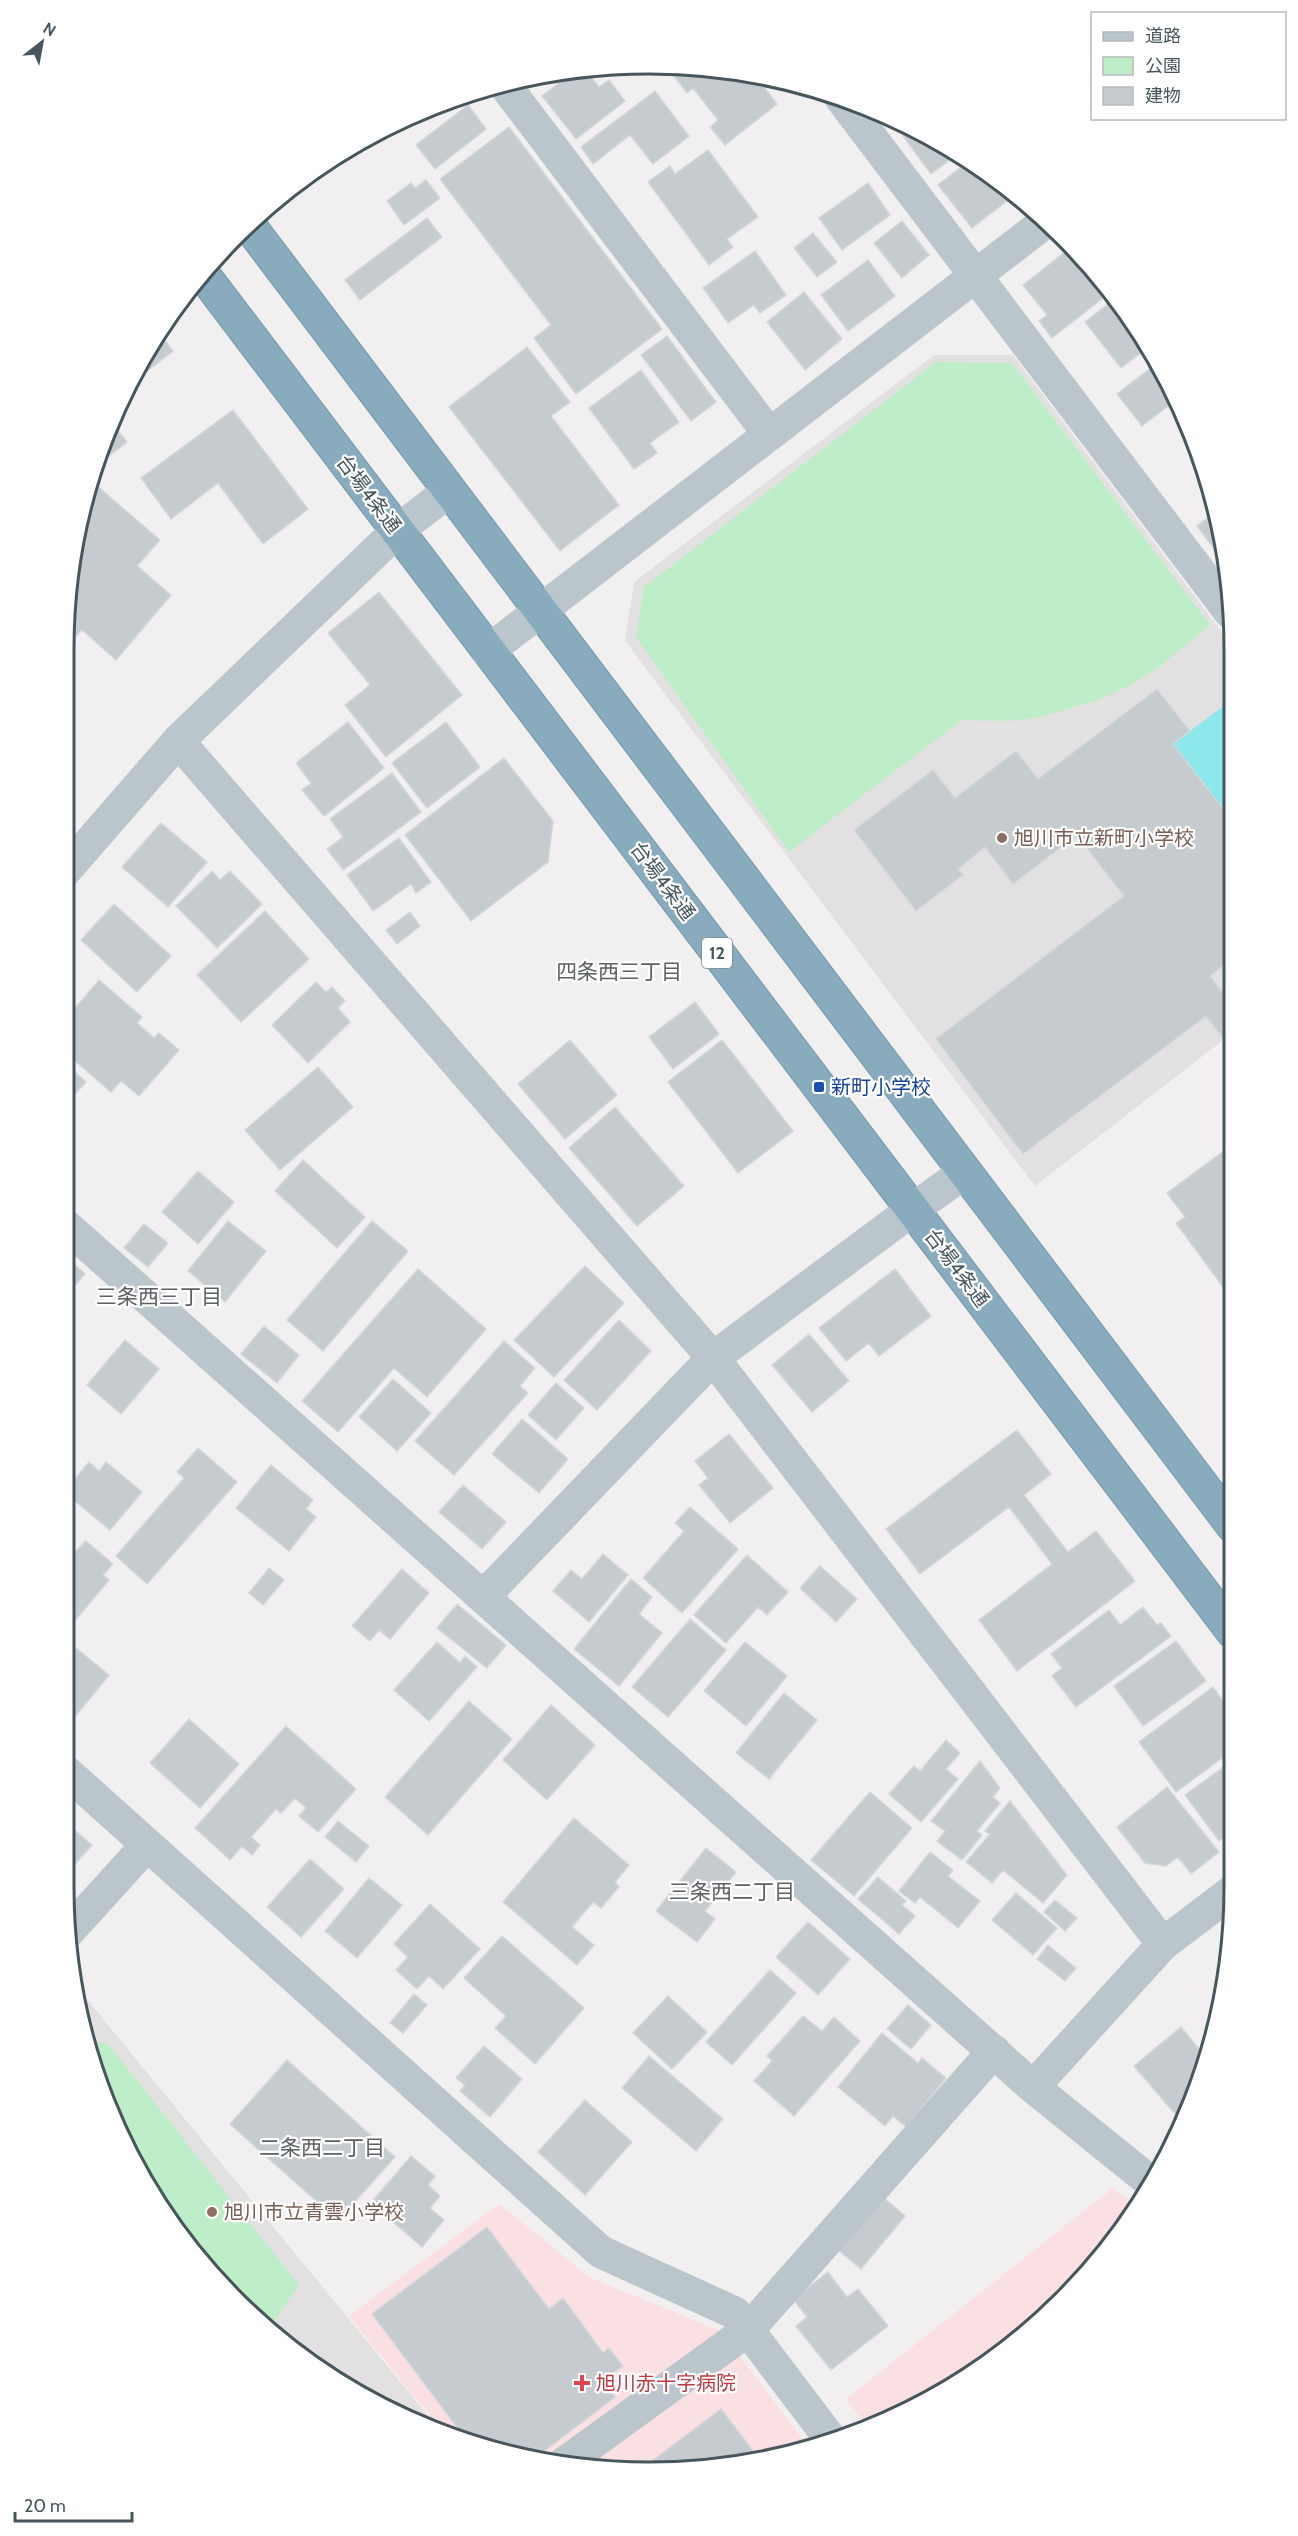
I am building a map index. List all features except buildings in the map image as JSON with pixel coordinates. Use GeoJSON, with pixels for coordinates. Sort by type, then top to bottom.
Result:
{"type":"FeatureCollection","features":[{"type":"Feature","properties":{"kind":"highway"},"geometry":{"type":"LineString","coordinates":[[254,231],[1224,1514]]}},
{"type":"Feature","properties":{"kind":"highway","name":"台場4条通"},"geometry":{"type":"LineString","coordinates":[[207,280],[1224,1620]]}},
{"type":"Feature","properties":{"kind":"street"},"geometry":{"type":"LineString","coordinates":[[509,91],[769,434]]}},
{"type":"Feature","properties":{"kind":"street"},"geometry":{"type":"LineString","coordinates":[[850,110],[1222,602]]}},
{"type":"Feature","properties":{"kind":"street"},"geometry":{"type":"LineString","coordinates":[[488,651],[1039,227]]}},
{"type":"Feature","properties":{"kind":"street"},"geometry":{"type":"LineString","coordinates":[[74,861],[178,741],[397,531],[449,491]]}},
{"type":"Feature","properties":{"kind":"street"},"geometry":{"type":"LineString","coordinates":[[178,741],[713,1358],[1163,1944]]}},
{"type":"Feature","properties":{"kind":"street"},"geometry":{"type":"LineString","coordinates":[[484,1596],[713,1358],[965,1172]]}},
{"type":"Feature","properties":{"kind":"street"},"geometry":{"type":"LineString","coordinates":[[74,1233],[1033,2086],[1145,2178]]}},
{"type":"Feature","properties":{"kind":"street"},"geometry":{"type":"LineString","coordinates":[[74,1779],[601,2252],[735,2313],[827,2434]]}},
{"type":"Feature","properties":{"kind":"street"},"geometry":{"type":"LineString","coordinates":[[75,1925],[147,1845]]}},
{"type":"Feature","properties":{"kind":"street"},"geometry":{"type":"LineString","coordinates":[[1033,2086],[1163,1944],[1224,1898]]}},
{"type":"Feature","properties":{"kind":"street"},"geometry":{"type":"LineString","coordinates":[[572,2458],[748,2330],[994,2051]]}},
{"type":"Feature","properties":{"kind":"shaded area","name":"旭川市立新町小学校"},"geometry":{"type":"Polygon","coordinates":[[[934,355],[1013,355],[1224,635],[1224,1039],[1035,1186],[625,641],[634,582],[934,355]]]}},
{"type":"Feature","properties":{"kind":"shaded area","name":"旭川市立青雲小学校"},"geometry":{"type":"Polygon","coordinates":[[[84,1996],[431,2420],[361,2385],[329,2366],[299,2344],[242,2294],[192,2237],[170,2207],[151,2175],[117,2107],[93,2036],[84,1996]]]}},
{"type":"Feature","properties":{"kind":"shaded area"},"geometry":{"type":"Polygon","coordinates":[[[1113,2188],[1131,2202],[1106,2237],[1056,2294],[999,2344],[969,2366],[904,2403],[863,2421],[846,2399],[1113,2188]]]}},
{"type":"Feature","properties":{"kind":"shaded area","name":"旭川赤十字病院"},"geometry":{"type":"Polygon","coordinates":[[[499,2204],[591,2278],[721,2331],[804,2441],[724,2458],[649,2462],[574,2458],[500,2443],[433,2421],[349,2316],[499,2204]]]}},
{"type":"Feature","properties":{"kind":"green space"},"geometry":{"type":"Polygon","coordinates":[[[936,362],[1012,363],[1210,625],[1158,668],[1127,687],[1095,701],[1036,718],[1008,721],[962,720],[789,852],[636,637],[644,587],[936,362]]]}},
{"type":"Feature","properties":{"kind":"green space"},"geometry":{"type":"Polygon","coordinates":[[[94,2040],[109,2045],[299,2285],[273,2322],[216,2266],[170,2207],[133,2142],[117,2107],[94,2040]]]}},
{"type":"Feature","properties":{"kind":"water"},"geometry":{"type":"Polygon","coordinates":[[[1224,706],[1224,810],[1173,744],[1224,706]]]}},
{"type":"Feature","properties":{"kind":"place","name":"旭川市立新町小学校"},"geometry":{"type":"Point","coordinates":[1002,838]}},
{"type":"Feature","properties":{"kind":"place","name":"新町小学校"},"geometry":{"type":"Point","coordinates":[819,1087]}},
{"type":"Feature","properties":{"kind":"place","name":"旭川市立青雲小学校"},"geometry":{"type":"Point","coordinates":[212,2212]}},
{"type":"Feature","properties":{"kind":"place","name":"旭川赤十字病院"},"geometry":{"type":"Point","coordinates":[582,2383]}},
{"type":"Feature","properties":{"kind":"district","name":"四条西三丁目"},"geometry":{"type":"Point","coordinates":[619,972]}},
{"type":"Feature","properties":{"kind":"district","name":"三条西三丁目"},"geometry":{"type":"Point","coordinates":[159,1297]}},
{"type":"Feature","properties":{"kind":"district","name":"三条西二丁目"},"geometry":{"type":"Point","coordinates":[732,1892]}},
{"type":"Feature","properties":{"kind":"district","name":"二条西二丁目"},"geometry":{"type":"Point","coordinates":[322,2148]}}]}
